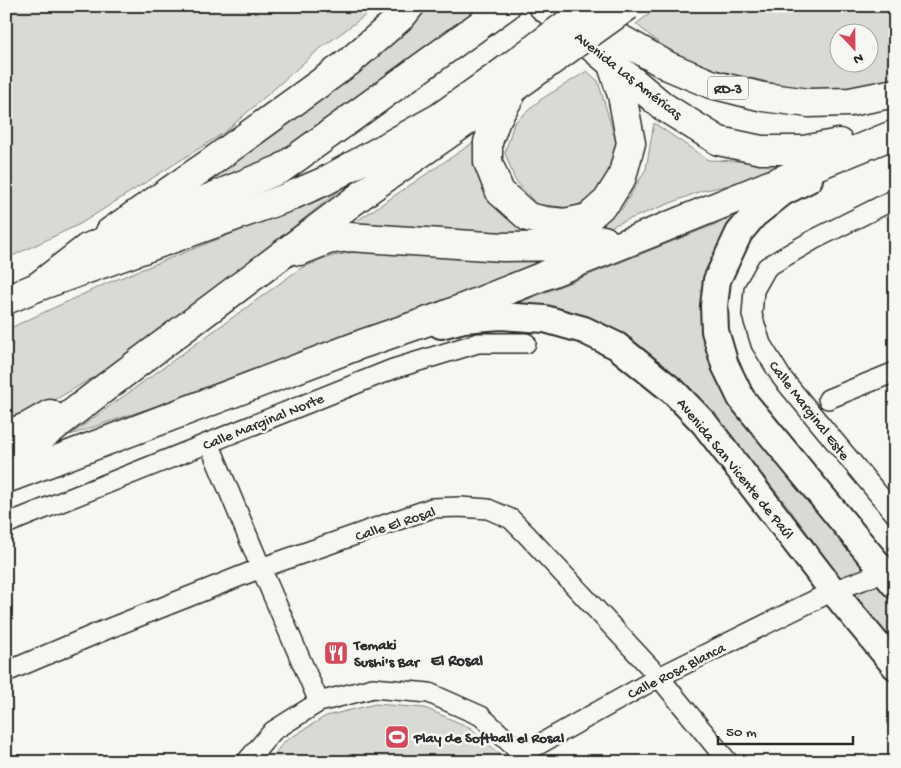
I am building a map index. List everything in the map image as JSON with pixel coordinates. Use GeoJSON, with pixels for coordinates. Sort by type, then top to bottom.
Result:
{"type":"FeatureCollection","features":[{"type":"Feature","properties":{"kind":"main road"},"geometry":{"type":"LineString","coordinates":[[37,287],[87,248],[207,165],[349,62],[402,16],[410,6]]}},
{"type":"Feature","properties":{"kind":"main road"},"geometry":{"type":"LineString","coordinates":[[87,248],[281,170],[506,6]]}},
{"type":"Feature","properties":{"kind":"main road","name":"Avenida Las Américas"},"geometry":{"type":"LineString","coordinates":[[543,6],[664,107],[719,141],[761,150],[804,150],[895,134]]}},
{"type":"Feature","properties":{"kind":"main road","name":"RD-3"},"geometry":{"type":"LineString","coordinates":[[583,6],[619,38],[668,66],[712,84],[763,97],[809,103],[850,102],[895,93]]}},
{"type":"Feature","properties":{"kind":"main road"},"geometry":{"type":"LineString","coordinates":[[6,460],[39,439],[371,188],[506,82],[591,6]]}},
{"type":"Feature","properties":{"kind":"main road"},"geometry":{"type":"LineString","coordinates":[[6,300],[37,287],[286,198],[325,181],[506,82],[628,6]]}},
{"type":"Feature","properties":{"kind":"main road"},"geometry":{"type":"LineString","coordinates":[[506,82],[488,142],[488,162],[500,192],[528,217],[565,223],[588,218],[607,201],[622,176],[631,143],[622,95],[610,62]]}},
{"type":"Feature","properties":{"kind":"main road"},"geometry":{"type":"LineString","coordinates":[[6,479],[362,344],[443,316],[895,134]]}},
{"type":"Feature","properties":{"kind":"main road"},"geometry":{"type":"LineString","coordinates":[[236,289],[298,252],[328,240],[349,237],[503,247],[570,246],[656,231]]}},
{"type":"Feature","properties":{"kind":"main road"},"geometry":{"type":"LineString","coordinates":[[6,435],[29,426],[128,370]]}},
{"type":"Feature","properties":{"kind":"street"},"geometry":{"type":"LineString","coordinates":[[891,575],[741,398],[725,365],[715,331],[714,306],[717,280],[738,233],[754,215],[783,192],[895,134]]}},
{"type":"Feature","properties":{"kind":"street","name":"Calle Marginal Este"},"geometry":{"type":"LineString","coordinates":[[895,199],[813,240],[767,267],[754,290],[752,316],[761,344],[782,378],[895,514]]}},
{"type":"Feature","properties":{"kind":"street","name":"Avenida San Vicente de Paúl"},"geometry":{"type":"LineString","coordinates":[[362,344],[464,319],[500,316],[545,319],[584,330],[617,346],[674,392],[704,423],[833,591],[895,666]]}},
{"type":"Feature","properties":{"kind":"street","name":"Calle Marginal Norte"},"geometry":{"type":"LineString","coordinates":[[6,524],[393,369],[478,343],[526,343]]}},
{"type":"Feature","properties":{"kind":"street"},"geometry":{"type":"LineString","coordinates":[[828,399],[895,372]]}},
{"type":"Feature","properties":{"kind":"street"},"geometry":{"type":"LineString","coordinates":[[209,443],[319,702]]}},
{"type":"Feature","properties":{"kind":"street","name":"Calle El Rosal"},"geometry":{"type":"LineString","coordinates":[[6,672],[105,630],[261,568],[432,508],[460,506],[488,509],[511,519],[659,677],[728,762]]}},
{"type":"Feature","properties":{"kind":"street","name":"Calle Rosa Blanca"},"geometry":{"type":"LineString","coordinates":[[524,758],[659,677],[833,591],[891,575]]}},
{"type":"Feature","properties":{"kind":"street"},"geometry":{"type":"LineString","coordinates":[[246,762],[272,731],[319,702],[373,688],[429,693],[481,716],[524,758]]}},
{"type":"Feature","properties":{"kind":"shaded area"},"geometry":{"type":"Polygon","coordinates":[[[6,6],[378,6],[317,51],[225,132],[80,224],[6,259],[6,6]]]}},
{"type":"Feature","properties":{"kind":"shaded area"},"geometry":{"type":"Polygon","coordinates":[[[420,6],[489,6],[400,77],[202,204],[185,189],[420,6]]]}},
{"type":"Feature","properties":{"kind":"shaded area"},"geometry":{"type":"Polygon","coordinates":[[[660,6],[895,6],[895,84],[880,90],[804,90],[683,63],[636,24],[660,6]]]}},
{"type":"Feature","properties":{"kind":"shaded area"},"geometry":{"type":"Polygon","coordinates":[[[587,71],[598,81],[617,145],[603,191],[572,208],[536,204],[515,180],[505,153],[514,123],[540,100],[587,71]]]}},
{"type":"Feature","properties":{"kind":"shaded area"},"geometry":{"type":"Polygon","coordinates":[[[654,123],[708,160],[804,163],[741,183],[701,191],[607,228],[566,240],[351,225],[477,140],[490,197],[600,221],[622,209],[646,169],[654,123]]]}},
{"type":"Feature","properties":{"kind":"shaded area"},"geometry":{"type":"Polygon","coordinates":[[[339,191],[139,348],[36,411],[6,422],[6,330],[105,284],[339,191]]]}},
{"type":"Feature","properties":{"kind":"shaded area"},"geometry":{"type":"Polygon","coordinates":[[[741,214],[708,332],[875,573],[842,580],[785,503],[715,416],[677,376],[633,340],[605,324],[516,304],[741,214]]]}},
{"type":"Feature","properties":{"kind":"shaded area"},"geometry":{"type":"Polygon","coordinates":[[[371,249],[556,258],[289,361],[70,435],[301,268],[333,256],[371,249]]]}},
{"type":"Feature","properties":{"kind":"shaded area"},"geometry":{"type":"Polygon","coordinates":[[[879,580],[895,599],[895,646],[856,597],[879,580]]]}},
{"type":"Feature","properties":{"kind":"shaded area"},"geometry":{"type":"Polygon","coordinates":[[[375,704],[425,708],[471,728],[508,762],[268,762],[284,742],[326,716],[375,704]]]}},
{"type":"Feature","properties":{"kind":"place","name":"Temaki Sushi's Bar"},"geometry":{"type":"Point","coordinates":[336,653]}},
{"type":"Feature","properties":{"kind":"place","name":"Play de Softball el Rosal"},"geometry":{"type":"Point","coordinates":[397,737]}},
{"type":"Feature","properties":{"kind":"district","name":"El Rosal"},"geometry":{"type":"Point","coordinates":[457,659]}}]}
